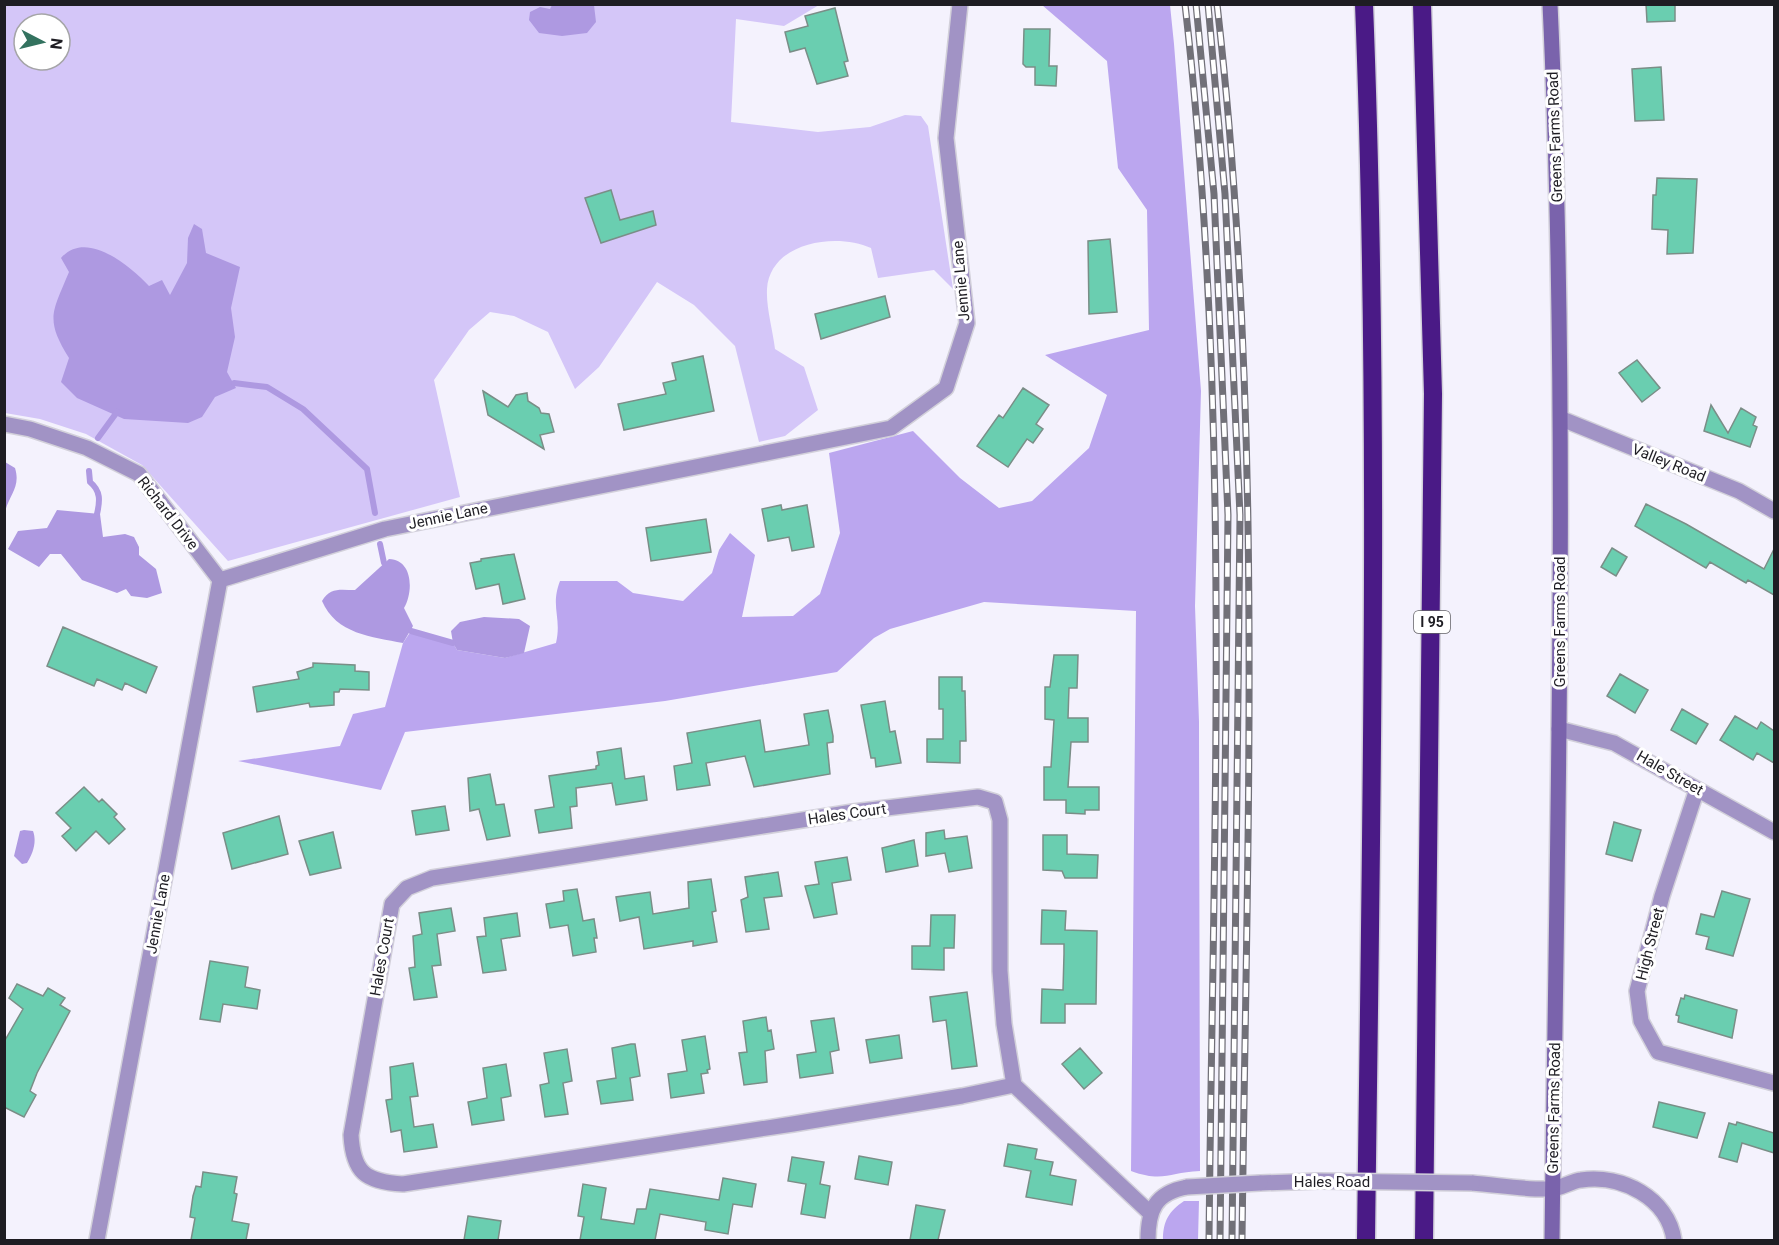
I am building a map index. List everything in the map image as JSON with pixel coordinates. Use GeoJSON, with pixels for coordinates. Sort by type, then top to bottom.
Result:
{"type":"FeatureCollection","features":[{"type":"Feature","properties":{"kind":"highway"},"geometry":{"type":"LineString","coordinates":[[1364,4],[1372,263],[1374,478],[1366,1240]]}},
{"type":"Feature","properties":{"kind":"highway","name":"I 95"},"geometry":{"type":"LineString","coordinates":[[1422,4],[1433,394],[1424,1240]]}},
{"type":"Feature","properties":{"kind":"main road","name":"Greens Farms Road"},"geometry":{"type":"LineString","coordinates":[[1550,4],[1556,149],[1562,419],[1552,1240]]}},
{"type":"Feature","properties":{"kind":"street","name":"Jennie Lane"},"geometry":{"type":"LineString","coordinates":[[97,1240],[220,580],[385,529],[891,428],[946,388],[967,323],[946,138],[960,4]]}},
{"type":"Feature","properties":{"kind":"street","name":"Valley Road"},"geometry":{"type":"LineString","coordinates":[[1562,419],[1739,491],[1774,511]]}},
{"type":"Feature","properties":{"kind":"street","name":"Richard Drive"},"geometry":{"type":"LineString","coordinates":[[4,424],[30,429],[87,448],[139,474],[220,580]]}},
{"type":"Feature","properties":{"kind":"street","name":"Hale Street"},"geometry":{"type":"LineString","coordinates":[[1559,729],[1614,743],[1774,832]]}},
{"type":"Feature","properties":{"kind":"street","name":"High Street"},"geometry":{"type":"LineString","coordinates":[[1697,789],[1662,896],[1637,991],[1641,1021],[1658,1052],[1774,1083]]}},
{"type":"Feature","properties":{"kind":"street","name":"Hales Court"},"geometry":{"type":"LineString","coordinates":[[978,797],[995,802],[1000,820],[1000,971],[1004,1024],[1014,1085],[827,1119],[402,1184],[381,1183],[362,1174],[352,1156],[351,1135],[392,904],[407,888],[432,878],[853,812],[978,797]]}},
{"type":"Feature","properties":{"kind":"street"},"geometry":{"type":"LineString","coordinates":[[1014,1085],[1149,1212],[1148,1240]]}},
{"type":"Feature","properties":{"kind":"street"},"geometry":{"type":"LineString","coordinates":[[1552,1189],[1581,1180],[1611,1180],[1632,1187],[1658,1203],[1673,1228],[1674,1240]]}},
{"type":"Feature","properties":{"kind":"street","name":"Hales Road"},"geometry":{"type":"LineString","coordinates":[[1149,1212],[1170,1192],[1188,1187],[1319,1181],[1472,1183],[1552,1189]]}},
{"type":"Feature","properties":{"kind":"shaded area"},"geometry":{"type":"Polygon","coordinates":[[[4,5],[819,5],[784,26],[736,19],[731,122],[818,132],[870,127],[905,115],[921,116],[928,126],[953,289],[934,270],[878,278],[871,248],[857,243],[840,241],[807,245],[792,251],[780,261],[771,273],[767,289],[775,349],[804,367],[818,410],[785,436],[759,442],[735,346],[694,305],[657,282],[599,367],[575,389],[548,332],[514,316],[490,312],[469,330],[434,380],[460,497],[228,561],[142,465],[86,434],[40,419],[5,413],[4,5]]]}},
{"type":"Feature","properties":{"kind":"shaded area"},"geometry":{"type":"Polygon","coordinates":[[[552,5],[594,5],[596,22],[587,33],[562,36],[539,33],[529,20],[530,12],[540,7],[550,9],[552,5]]]}},
{"type":"Feature","properties":{"kind":"shaded area"},"geometry":{"type":"Polygon","coordinates":[[[1042,5],[1170,5],[1174,44],[1201,391],[1195,606],[1199,722],[1200,1171],[1159,1177],[1131,1171],[1136,611],[984,602],[890,629],[874,638],[837,672],[665,701],[405,732],[381,790],[238,761],[340,746],[353,714],[385,707],[403,643],[411,631],[453,643],[457,650],[505,658],[556,643],[558,626],[556,598],[560,581],[617,581],[633,593],[683,601],[712,573],[719,550],[730,533],[755,555],[742,617],[793,616],[820,594],[840,533],[829,453],[913,431],[960,478],[999,508],[1032,501],[1089,448],[1107,395],[1045,355],[1149,330],[1147,210],[1118,168],[1107,61],[1042,5]]]}},
{"type":"Feature","properties":{"kind":"shaded area"},"geometry":{"type":"Polygon","coordinates":[[[194,224],[202,229],[206,253],[240,267],[231,308],[235,337],[227,372],[236,388],[215,397],[202,417],[188,423],[124,419],[77,398],[61,382],[69,358],[56,334],[54,324],[55,307],[69,272],[61,258],[71,250],[82,247],[107,253],[119,260],[149,286],[162,280],[170,295],[187,263],[188,238],[194,224]]]}},
{"type":"Feature","properties":{"kind":"shaded area"},"geometry":{"type":"Polygon","coordinates":[[[5,462],[15,468],[17,480],[5,512],[5,462]]]}},
{"type":"Feature","properties":{"kind":"shaded area"},"geometry":{"type":"Polygon","coordinates":[[[57,510],[100,514],[103,537],[125,534],[134,537],[139,547],[139,555],[156,569],[162,593],[147,598],[131,596],[126,589],[117,593],[82,580],[61,554],[50,554],[39,567],[8,549],[18,531],[47,528],[57,510]]]}},
{"type":"Feature","properties":{"kind":"shaded area"},"geometry":{"type":"Polygon","coordinates":[[[389,559],[403,565],[409,578],[409,594],[404,608],[413,626],[403,643],[367,636],[346,627],[336,621],[322,601],[332,591],[355,590],[389,559]]]}},
{"type":"Feature","properties":{"kind":"shaded area"},"geometry":{"type":"Polygon","coordinates":[[[484,617],[519,619],[530,626],[524,653],[505,658],[457,650],[451,631],[460,622],[484,617]]]}},
{"type":"Feature","properties":{"kind":"shaded area"},"geometry":{"type":"Polygon","coordinates":[[[20,831],[33,831],[34,843],[27,863],[22,864],[14,856],[20,831]]]}},
{"type":"Feature","properties":{"kind":"shaded area"},"geometry":{"type":"Polygon","coordinates":[[[1184,1201],[1199,1201],[1198,1240],[1163,1240],[1168,1217],[1184,1201]]]}},
{"type":"Feature","properties":{"kind":"building"},"geometry":{"type":"Polygon","coordinates":[[[1646,4],[1675,4],[1675,21],[1647,22],[1646,4]]]}},
{"type":"Feature","properties":{"kind":"building"},"geometry":{"type":"Polygon","coordinates":[[[835,8],[848,61],[844,62],[848,76],[817,84],[805,48],[790,52],[785,32],[808,26],[805,16],[835,8]]]}},
{"type":"Feature","properties":{"kind":"building"},"geometry":{"type":"Polygon","coordinates":[[[1024,29],[1050,29],[1049,66],[1057,66],[1056,86],[1035,85],[1035,67],[1026,67],[1023,64],[1024,29]]]}},
{"type":"Feature","properties":{"kind":"building"},"geometry":{"type":"Polygon","coordinates":[[[1661,67],[1664,120],[1635,121],[1632,69],[1661,67]]]}},
{"type":"Feature","properties":{"kind":"building"},"geometry":{"type":"Polygon","coordinates":[[[1657,178],[1697,179],[1693,253],[1667,254],[1668,230],[1652,229],[1653,195],[1656,195],[1657,178]]]}},
{"type":"Feature","properties":{"kind":"building"},"geometry":{"type":"Polygon","coordinates":[[[611,190],[620,220],[653,211],[656,225],[601,243],[585,198],[611,190]]]}},
{"type":"Feature","properties":{"kind":"building"},"geometry":{"type":"Polygon","coordinates":[[[1110,239],[1117,312],[1089,314],[1088,241],[1110,239]]]}},
{"type":"Feature","properties":{"kind":"building"},"geometry":{"type":"Polygon","coordinates":[[[885,296],[890,317],[821,339],[815,314],[885,296]]]}},
{"type":"Feature","properties":{"kind":"building"},"geometry":{"type":"Polygon","coordinates":[[[703,356],[714,411],[624,430],[618,404],[666,394],[663,383],[676,380],[672,363],[703,356]]]}},
{"type":"Feature","properties":{"kind":"building"},"geometry":{"type":"Polygon","coordinates":[[[1637,360],[1660,388],[1642,402],[1619,373],[1637,360]]]}},
{"type":"Feature","properties":{"kind":"building"},"geometry":{"type":"Polygon","coordinates":[[[1023,388],[1049,405],[1036,424],[1043,429],[1033,443],[1027,439],[1008,467],[977,446],[999,415],[1003,418],[1023,388]]]}},
{"type":"Feature","properties":{"kind":"building"},"geometry":{"type":"Polygon","coordinates":[[[483,391],[508,407],[516,395],[527,393],[528,401],[539,408],[541,413],[549,414],[554,432],[540,435],[544,449],[488,415],[483,391]]]}},
{"type":"Feature","properties":{"kind":"building"},"geometry":{"type":"Polygon","coordinates":[[[1711,405],[1728,433],[1741,408],[1756,417],[1753,425],[1757,427],[1750,447],[1704,431],[1711,405]]]}},
{"type":"Feature","properties":{"kind":"building"},"geometry":{"type":"Polygon","coordinates":[[[1646,504],[1764,569],[1774,549],[1774,595],[1748,580],[1746,583],[1710,562],[1706,568],[1635,526],[1646,504]]]}},
{"type":"Feature","properties":{"kind":"building"},"geometry":{"type":"Polygon","coordinates":[[[781,505],[782,510],[807,505],[814,547],[792,551],[789,537],[768,541],[762,509],[781,505]]]}},
{"type":"Feature","properties":{"kind":"building"},"geometry":{"type":"Polygon","coordinates":[[[706,519],[711,552],[651,561],[646,528],[706,519]]]}},
{"type":"Feature","properties":{"kind":"building"},"geometry":{"type":"Polygon","coordinates":[[[1612,548],[1627,557],[1616,576],[1601,567],[1612,548]]]}},
{"type":"Feature","properties":{"kind":"building"},"geometry":{"type":"Polygon","coordinates":[[[514,554],[525,599],[503,604],[499,584],[476,589],[470,563],[514,554]]]}},
{"type":"Feature","properties":{"kind":"building"},"geometry":{"type":"Polygon","coordinates":[[[63,627],[157,667],[146,693],[125,683],[122,690],[97,679],[94,686],[47,666],[63,627]]]}},
{"type":"Feature","properties":{"kind":"building"},"geometry":{"type":"Polygon","coordinates":[[[1054,655],[1078,655],[1077,688],[1069,688],[1068,718],[1088,718],[1088,742],[1071,742],[1068,787],[1099,787],[1099,810],[1085,810],[1085,814],[1066,813],[1066,800],[1044,800],[1044,767],[1051,767],[1054,720],[1045,719],[1045,687],[1050,687],[1054,655]]]}},
{"type":"Feature","properties":{"kind":"building"},"geometry":{"type":"Polygon","coordinates":[[[313,663],[355,665],[355,671],[369,672],[369,690],[340,689],[339,692],[334,692],[334,705],[310,707],[309,703],[257,712],[253,687],[299,679],[297,672],[313,667],[313,663]]]}},
{"type":"Feature","properties":{"kind":"building"},"geometry":{"type":"Polygon","coordinates":[[[1620,674],[1648,690],[1635,713],[1607,696],[1620,674]]]}},
{"type":"Feature","properties":{"kind":"building"},"geometry":{"type":"Polygon","coordinates":[[[939,677],[962,677],[962,691],[965,691],[966,741],[960,741],[960,763],[927,762],[927,739],[943,739],[943,709],[939,709],[939,677]]]}},
{"type":"Feature","properties":{"kind":"building"},"geometry":{"type":"Polygon","coordinates":[[[885,701],[890,732],[895,731],[901,763],[876,767],[875,758],[871,758],[861,705],[885,701]]]}},
{"type":"Feature","properties":{"kind":"building"},"geometry":{"type":"Polygon","coordinates":[[[1682,709],[1708,724],[1696,744],[1671,730],[1682,709]]]}},
{"type":"Feature","properties":{"kind":"building"},"geometry":{"type":"Polygon","coordinates":[[[828,710],[833,736],[833,742],[827,743],[830,774],[754,787],[745,756],[706,763],[710,785],[677,790],[674,766],[692,763],[687,733],[760,720],[765,752],[809,745],[804,714],[828,710]]]}},
{"type":"Feature","properties":{"kind":"building"},"geometry":{"type":"Polygon","coordinates":[[[1735,716],[1757,729],[1761,722],[1774,731],[1774,763],[1757,753],[1753,760],[1720,740],[1735,716]]]}},
{"type":"Feature","properties":{"kind":"building"},"geometry":{"type":"Polygon","coordinates":[[[621,748],[625,779],[644,776],[647,800],[616,805],[612,783],[576,788],[577,806],[570,807],[572,828],[539,833],[535,810],[554,807],[549,776],[596,769],[599,765],[597,752],[621,748]]]}},
{"type":"Feature","properties":{"kind":"building"},"geometry":{"type":"Polygon","coordinates":[[[490,774],[496,805],[504,804],[510,836],[487,840],[479,809],[470,811],[468,778],[490,774]]]}},
{"type":"Feature","properties":{"kind":"building"},"geometry":{"type":"Polygon","coordinates":[[[84,787],[99,802],[102,799],[117,814],[114,817],[125,829],[109,844],[96,831],[76,851],[62,836],[71,828],[56,813],[84,787]]]}},
{"type":"Feature","properties":{"kind":"building"},"geometry":{"type":"Polygon","coordinates":[[[445,806],[449,830],[416,835],[412,811],[445,806]]]}},
{"type":"Feature","properties":{"kind":"building"},"geometry":{"type":"Polygon","coordinates":[[[279,816],[288,854],[232,869],[223,833],[279,816]]]}},
{"type":"Feature","properties":{"kind":"building"},"geometry":{"type":"Polygon","coordinates":[[[1614,822],[1641,830],[1632,861],[1606,854],[1614,822]]]}},
{"type":"Feature","properties":{"kind":"building"},"geometry":{"type":"Polygon","coordinates":[[[944,830],[945,839],[967,836],[972,868],[949,872],[945,853],[926,856],[926,833],[944,830]]]}},
{"type":"Feature","properties":{"kind":"building"},"geometry":{"type":"Polygon","coordinates":[[[333,832],[341,868],[310,875],[299,841],[333,832]]]}},
{"type":"Feature","properties":{"kind":"building"},"geometry":{"type":"Polygon","coordinates":[[[1043,835],[1067,835],[1067,854],[1098,855],[1097,878],[1065,878],[1062,871],[1043,870],[1043,835]]]}},
{"type":"Feature","properties":{"kind":"building"},"geometry":{"type":"Polygon","coordinates":[[[914,840],[918,866],[886,872],[882,848],[914,840]]]}},
{"type":"Feature","properties":{"kind":"building"},"geometry":{"type":"Polygon","coordinates":[[[847,857],[851,880],[832,883],[837,914],[814,918],[805,886],[819,884],[815,862],[847,857]]]}},
{"type":"Feature","properties":{"kind":"building"},"geometry":{"type":"Polygon","coordinates":[[[778,872],[782,896],[764,898],[769,929],[746,932],[741,900],[748,897],[745,877],[778,872]]]}},
{"type":"Feature","properties":{"kind":"building"},"geometry":{"type":"Polygon","coordinates":[[[711,879],[716,911],[712,912],[717,942],[693,946],[693,941],[644,949],[639,917],[620,921],[616,897],[650,892],[653,914],[689,908],[688,882],[711,879]]]}},
{"type":"Feature","properties":{"kind":"building"},"geometry":{"type":"Polygon","coordinates":[[[577,889],[583,921],[594,919],[597,938],[594,938],[596,952],[573,956],[568,925],[550,928],[546,904],[564,901],[563,891],[577,889]]]}},
{"type":"Feature","properties":{"kind":"building"},"geometry":{"type":"Polygon","coordinates":[[[1722,891],[1750,899],[1733,956],[1706,949],[1709,937],[1696,934],[1701,914],[1714,917],[1722,891]]]}},
{"type":"Feature","properties":{"kind":"building"},"geometry":{"type":"Polygon","coordinates":[[[451,908],[455,931],[437,934],[441,965],[432,966],[437,997],[414,1000],[409,968],[415,967],[413,936],[422,934],[419,913],[451,908]]]}},
{"type":"Feature","properties":{"kind":"building"},"geometry":{"type":"Polygon","coordinates":[[[1042,910],[1066,911],[1065,930],[1097,931],[1096,1004],[1065,1004],[1065,1023],[1041,1023],[1042,989],[1063,990],[1064,954],[1064,944],[1041,944],[1042,910]]]}},
{"type":"Feature","properties":{"kind":"building"},"geometry":{"type":"Polygon","coordinates":[[[517,913],[520,936],[501,939],[506,970],[483,973],[477,937],[486,936],[484,918],[517,913]]]}},
{"type":"Feature","properties":{"kind":"building"},"geometry":{"type":"Polygon","coordinates":[[[931,915],[955,915],[954,948],[944,948],[944,970],[912,969],[912,946],[930,946],[931,915]]]}},
{"type":"Feature","properties":{"kind":"building"},"geometry":{"type":"Polygon","coordinates":[[[210,961],[248,967],[245,987],[260,990],[257,1009],[223,1004],[220,1022],[200,1019],[210,961]]]}},
{"type":"Feature","properties":{"kind":"building"},"geometry":{"type":"Polygon","coordinates":[[[17,984],[43,996],[48,988],[65,998],[60,1005],[70,1011],[37,1073],[30,1091],[36,1095],[24,1117],[4,1107],[4,1042],[23,1009],[9,998],[17,984]]]}},
{"type":"Feature","properties":{"kind":"building"},"geometry":{"type":"Polygon","coordinates":[[[967,992],[977,1066],[952,1069],[946,1020],[933,1022],[930,997],[967,992]]]}},
{"type":"Feature","properties":{"kind":"building"},"geometry":{"type":"Polygon","coordinates":[[[1685,995],[1737,1010],[1732,1038],[1678,1022],[1679,1016],[1676,1015],[1681,998],[1684,999],[1685,995]]]}},
{"type":"Feature","properties":{"kind":"building"},"geometry":{"type":"Polygon","coordinates":[[[766,1017],[774,1049],[765,1051],[767,1082],[744,1085],[739,1053],[747,1052],[743,1021],[766,1017]]]}},
{"type":"Feature","properties":{"kind":"building"},"geometry":{"type":"Polygon","coordinates":[[[834,1018],[839,1050],[830,1052],[833,1073],[800,1078],[797,1055],[816,1052],[811,1021],[834,1018]]]}},
{"type":"Feature","properties":{"kind":"building"},"geometry":{"type":"Polygon","coordinates":[[[899,1035],[902,1058],[870,1063],[866,1040],[899,1035]]]}},
{"type":"Feature","properties":{"kind":"building"},"geometry":{"type":"Polygon","coordinates":[[[705,1036],[710,1069],[707,1070],[708,1073],[701,1074],[704,1093],[671,1098],[668,1074],[687,1071],[682,1040],[705,1036]]]}},
{"type":"Feature","properties":{"kind":"building"},"geometry":{"type":"Polygon","coordinates":[[[635,1044],[640,1076],[630,1078],[633,1100],[601,1104],[597,1081],[616,1078],[612,1048],[635,1044]]]}},
{"type":"Feature","properties":{"kind":"building"},"geometry":{"type":"Polygon","coordinates":[[[1080,1048],[1102,1073],[1084,1089],[1062,1064],[1080,1048]]]}},
{"type":"Feature","properties":{"kind":"building"},"geometry":{"type":"Polygon","coordinates":[[[567,1049],[572,1081],[563,1083],[568,1114],[545,1117],[540,1085],[549,1083],[544,1053],[567,1049]]]}},
{"type":"Feature","properties":{"kind":"building"},"geometry":{"type":"Polygon","coordinates":[[[413,1063],[418,1096],[410,1097],[414,1127],[433,1124],[437,1147],[404,1152],[401,1130],[391,1132],[386,1100],[392,1099],[390,1067],[413,1063]]]}},
{"type":"Feature","properties":{"kind":"building"},"geometry":{"type":"Polygon","coordinates":[[[506,1064],[511,1096],[501,1098],[504,1120],[472,1125],[468,1102],[487,1098],[483,1068],[506,1064]]]}},
{"type":"Feature","properties":{"kind":"building"},"geometry":{"type":"Polygon","coordinates":[[[1659,1102],[1705,1113],[1697,1138],[1653,1127],[1659,1102]]]}},
{"type":"Feature","properties":{"kind":"building"},"geometry":{"type":"Polygon","coordinates":[[[1737,1122],[1774,1133],[1774,1153],[1742,1143],[1737,1162],[1719,1157],[1729,1123],[1736,1125],[1737,1122]]]}},
{"type":"Feature","properties":{"kind":"building"},"geometry":{"type":"Polygon","coordinates":[[[1008,1144],[1037,1149],[1035,1159],[1053,1162],[1050,1175],[1076,1180],[1072,1205],[1026,1197],[1031,1171],[1004,1166],[1008,1144]]]}},
{"type":"Feature","properties":{"kind":"building"},"geometry":{"type":"Polygon","coordinates":[[[859,1156],[892,1162],[888,1185],[855,1179],[859,1156]]]}},
{"type":"Feature","properties":{"kind":"building"},"geometry":{"type":"Polygon","coordinates":[[[792,1157],[824,1162],[820,1184],[830,1186],[825,1218],[801,1214],[806,1184],[788,1181],[792,1157]]]}},
{"type":"Feature","properties":{"kind":"building"},"geometry":{"type":"Polygon","coordinates":[[[203,1172],[237,1177],[234,1193],[237,1194],[232,1221],[249,1224],[246,1240],[191,1240],[195,1218],[190,1217],[193,1196],[196,1186],[201,1187],[203,1172]]]}},
{"type":"Feature","properties":{"kind":"building"},"geometry":{"type":"Polygon","coordinates":[[[723,1178],[756,1184],[752,1207],[733,1204],[728,1234],[705,1230],[706,1222],[660,1214],[655,1240],[580,1240],[584,1217],[578,1216],[583,1184],[606,1188],[601,1219],[634,1224],[637,1209],[646,1209],[650,1189],[719,1200],[723,1178]]]}},
{"type":"Feature","properties":{"kind":"building"},"geometry":{"type":"Polygon","coordinates":[[[916,1205],[945,1210],[938,1240],[910,1240],[916,1205]]]}},
{"type":"Feature","properties":{"kind":"building"},"geometry":{"type":"Polygon","coordinates":[[[468,1216],[501,1221],[498,1240],[464,1240],[468,1216]]]}},
{"type":"Feature","properties":{"kind":"waterway"},"geometry":{"type":"LineString","coordinates":[[234,383],[267,387],[303,409],[367,469],[375,513]]}},
{"type":"Feature","properties":{"kind":"waterway"},"geometry":{"type":"LineString","coordinates":[[98,438],[117,412]]}},
{"type":"Feature","properties":{"kind":"waterway"},"geometry":{"type":"LineString","coordinates":[[89,471],[90,482],[99,496],[97,514]]}},
{"type":"Feature","properties":{"kind":"waterway"},"geometry":{"type":"LineString","coordinates":[[380,544],[384,563]]}},
{"type":"Feature","properties":{"kind":"waterway"},"geometry":{"type":"LineString","coordinates":[[411,631],[453,643]]}},
{"type":"Feature","properties":{"kind":"railway"},"geometry":{"type":"LineString","coordinates":[[1185,4],[1200,158],[1209,313],[1214,467],[1216,777],[1209,1240]]}},
{"type":"Feature","properties":{"kind":"railway"},"geometry":{"type":"LineString","coordinates":[[1196,4],[1214,194],[1228,515],[1220,1240]]}},
{"type":"Feature","properties":{"kind":"railway"},"geometry":{"type":"LineString","coordinates":[[1208,4],[1225,194],[1240,515],[1232,1240]]}},
{"type":"Feature","properties":{"kind":"railway"},"geometry":{"type":"LineString","coordinates":[[1217,4],[1232,158],[1247,467],[1249,777],[1242,1240]]}}]}
